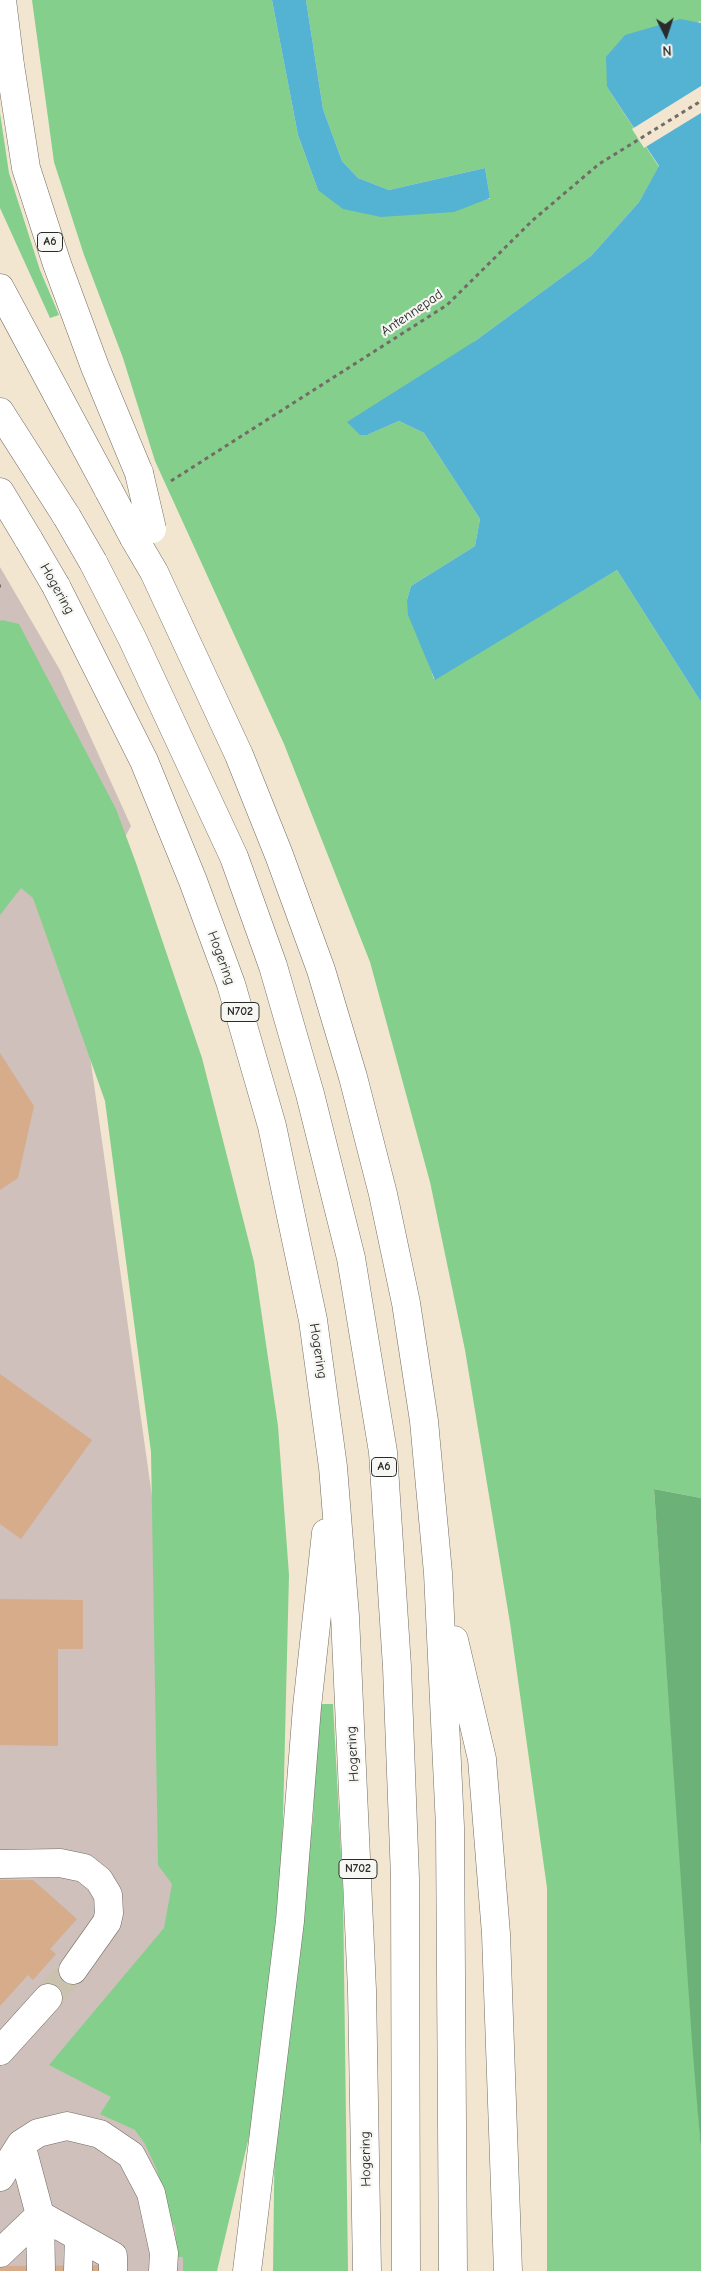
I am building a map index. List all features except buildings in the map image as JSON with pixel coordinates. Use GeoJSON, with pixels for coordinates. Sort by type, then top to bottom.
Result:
{"type":"FeatureCollection","features":[{"type":"Feature","properties":{"kind":"main road","name":"A6"},"geometry":{"type":"LineString","coordinates":[[2,0],[26,168],[57,264],[95,367],[139,473],[143,533],[154,572],[239,755],[279,855],[321,970],[353,1077],[383,1194],[406,1303],[424,1422],[438,1572]]}},
{"type":"Feature","properties":{"kind":"main road","name":"A6"},"geometry":{"type":"LineString","coordinates":[[0,288],[109,491],[143,533]]}},
{"type":"Feature","properties":{"kind":"main road","name":"A6"},"geometry":{"type":"LineString","coordinates":[[0,412],[93,562],[192,764],[237,866],[273,966],[310,1094],[351,1258],[383,1452],[397,1667],[405,1878],[406,2271]]}},
{"type":"Feature","properties":{"kind":"main road","name":"Hogering"},"geometry":{"type":"LineString","coordinates":[[0,492],[56,586],[144,761],[193,881],[231,984],[272,1126],[295,1229],[313,1320],[333,1467],[345,1616],[355,1792],[362,1990],[367,2271]]}},
{"type":"Feature","properties":{"kind":"main road","name":"N702"},"geometry":{"type":"LineString","coordinates":[[247,2271],[290,1921],[307,1707],[333,1467]]}},
{"type":"Feature","properties":{"kind":"main road"},"geometry":{"type":"LineString","coordinates":[[438,1572],[450,1827],[452,2271]]}},
{"type":"Feature","properties":{"kind":"main road"},"geometry":{"type":"LineString","coordinates":[[438,1572],[482,1759],[496,1934],[508,2271]]}},
{"type":"Feature","properties":{"kind":"main road"},"geometry":{"type":"LineString","coordinates":[[0,1864],[60,1863],[84,1868],[99,1880],[108,1895],[109,1913],[106,1922],[74,1970]]}},
{"type":"Feature","properties":{"kind":"main road"},"geometry":{"type":"LineString","coordinates":[[0,2051],[48,1998]]}},
{"type":"Feature","properties":{"kind":"main road"},"geometry":{"type":"LineString","coordinates":[[0,2177],[21,2144],[38,2133],[68,2126],[100,2134],[131,2154],[151,2193],[164,2253],[164,2271]]}},
{"type":"Feature","properties":{"kind":"main road"},"geometry":{"type":"LineString","coordinates":[[21,2144],[40,2215],[41,2271]]}},
{"type":"Feature","properties":{"kind":"main road"},"geometry":{"type":"LineString","coordinates":[[40,2215],[113,2256],[113,2271]]}},
{"type":"Feature","properties":{"kind":"main road"},"geometry":{"type":"LineString","coordinates":[[0,2252],[40,2215]]}},
{"type":"Feature","properties":{"kind":"main road"},"geometry":{"type":"LineString","coordinates":[[78,2237],[78,2271]]}},
{"type":"Feature","properties":{"kind":"path","name":"Antennepad"},"geometry":{"type":"LineString","coordinates":[[166,484],[447,305],[533,220],[599,164],[701,101]]}},
{"type":"Feature","properties":{"kind":"shaded area"},"geometry":{"type":"Polygon","coordinates":[[[0,567],[60,670],[131,826],[73,935],[184,1724],[209,2271],[0,2271],[0,567]]]}},
{"type":"Feature","properties":{"kind":"green space"},"geometry":{"type":"Polygon","coordinates":[[[32,0],[272,0],[298,135],[318,190],[490,199],[485,168],[389,190],[358,178],[342,161],[323,109],[306,0],[701,0],[701,23],[700,21],[607,87],[659,167],[639,202],[591,256],[475,341],[367,435],[399,421],[424,433],[480,519],[475,546],[411,586],[407,600],[434,679],[617,570],[701,702],[701,1498],[654,1489],[701,2152],[701,2271],[547,2271],[547,1888],[510,1623],[465,1350],[430,1182],[370,962],[284,744],[155,461],[123,358],[84,255],[54,162],[32,0]]]}},
{"type":"Feature","properties":{"kind":"green space"},"geometry":{"type":"Polygon","coordinates":[[[0,113],[9,173],[40,270],[59,315],[50,318],[0,208],[0,113]]]}},
{"type":"Feature","properties":{"kind":"green space"},"geometry":{"type":"Polygon","coordinates":[[[0,621],[19,624],[116,809],[136,863],[202,1058],[254,1262],[278,1426],[289,1575],[282,1859],[259,2095],[217,2271],[183,2271],[183,2257],[177,2257],[175,2227],[168,2216],[157,2170],[145,2144],[135,2130],[100,2114],[111,2097],[49,2065],[164,1928],[172,1884],[158,1865],[151,1452],[105,1101],[33,898],[21,888],[0,915],[0,621]]]}},
{"type":"Feature","properties":{"kind":"green space"},"geometry":{"type":"Polygon","coordinates":[[[654,1489],[701,1498],[701,2152],[692,2042],[654,1489]]]}},
{"type":"Feature","properties":{"kind":"green space"},"geometry":{"type":"Polygon","coordinates":[[[318,1704],[333,1704],[343,1891],[348,2271],[273,2271],[275,2110],[313,1820],[318,1704]]]}},
{"type":"Feature","properties":{"kind":"water"},"geometry":{"type":"Polygon","coordinates":[[[272,0],[306,0],[323,109],[342,161],[358,178],[389,190],[485,168],[490,198],[454,212],[381,217],[343,209],[318,190],[298,135],[272,0]]]}},
{"type":"Feature","properties":{"kind":"water"},"geometry":{"type":"Polygon","coordinates":[[[680,19],[701,23],[701,702],[617,570],[435,680],[408,615],[407,600],[411,586],[475,546],[480,519],[424,433],[399,421],[367,435],[360,435],[347,422],[475,341],[591,256],[639,202],[659,166],[607,87],[606,57],[625,35],[680,19]]]}},
{"type":"Feature","properties":{"kind":"pier"},"geometry":{"type":"Polygon","coordinates":[[[701,86],[701,113],[644,148],[632,129],[701,86]]]}},
{"type":"Feature","properties":{"kind":"tunnel"},"geometry":{"type":"LineString","coordinates":[[48,1998],[73,1970]]}}]}
